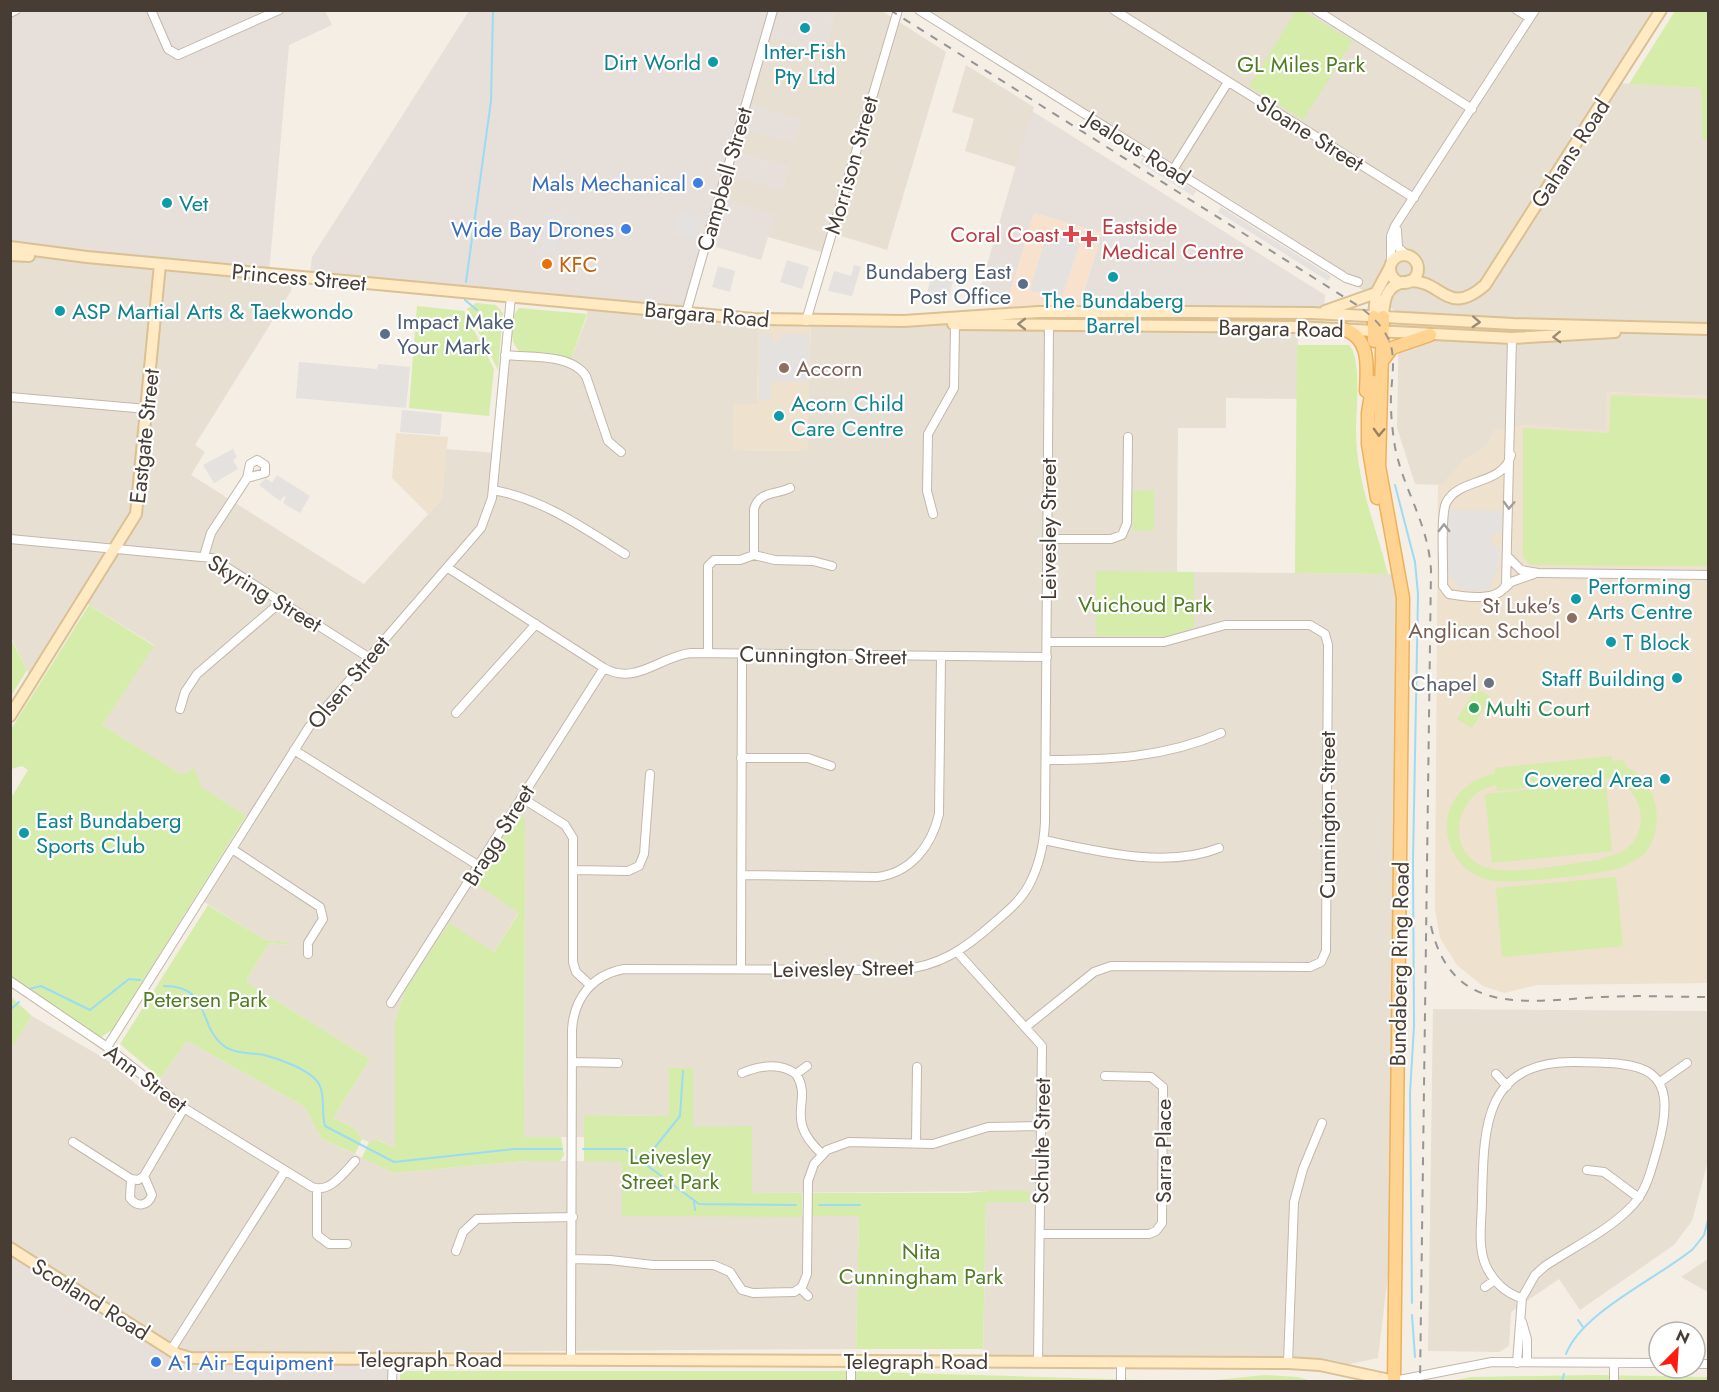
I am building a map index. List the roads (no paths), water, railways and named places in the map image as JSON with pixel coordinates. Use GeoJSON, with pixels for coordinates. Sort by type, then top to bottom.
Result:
{"type":"FeatureCollection","features":[{"type":"Feature","properties":{"kind":"main road","name":"Bundaberg Ring Road"},"geometry":{"type":"LineString","coordinates":[[1378,317],[1372,396],[1368,413],[1368,444],[1373,483],[1383,520],[1395,547]]}},
{"type":"Feature","properties":{"kind":"main road"},"geometry":{"type":"LineString","coordinates":[[1343,329],[1357,336],[1364,345],[1368,362],[1368,413]]}},
{"type":"Feature","properties":{"kind":"main road","name":"Bundaberg Ring Road"},"geometry":{"type":"LineString","coordinates":[[1378,331],[1382,364],[1379,466],[1402,586],[1403,612],[1394,1381]]}},
{"type":"Feature","properties":{"kind":"main road"},"geometry":{"type":"LineString","coordinates":[[1382,364],[1385,354],[1392,348],[1430,335]]}},
{"type":"Feature","properties":{"kind":"street"},"geometry":{"type":"LineString","coordinates":[[10,13],[16,10]]}},
{"type":"Feature","properties":{"kind":"street"},"geometry":{"type":"LineString","coordinates":[[151,10],[168,49],[174,54],[182,54],[279,10]]}},
{"type":"Feature","properties":{"kind":"street","name":"Campbell Street"},"geometry":{"type":"LineString","coordinates":[[686,313],[773,10]]}},
{"type":"Feature","properties":{"kind":"street","name":"Morrison Street"},"geometry":{"type":"LineString","coordinates":[[806,321],[898,10]]}},
{"type":"Feature","properties":{"kind":"street","name":"Jealous Road"},"geometry":{"type":"LineString","coordinates":[[920,10],[1346,278],[1358,282]]}},
{"type":"Feature","properties":{"kind":"street","name":"Sloane Street"},"geometry":{"type":"LineString","coordinates":[[1114,10],[1414,198]]}},
{"type":"Feature","properties":{"kind":"street"},"geometry":{"type":"LineString","coordinates":[[1316,10],[1472,109]]}},
{"type":"Feature","properties":{"kind":"street"},"geometry":{"type":"LineString","coordinates":[[1517,10],[1530,18]]}},
{"type":"Feature","properties":{"kind":"street"},"geometry":{"type":"LineString","coordinates":[[1476,292],[1466,298],[1458,299],[1446,297],[1420,282],[1395,279],[1391,266],[1391,233],[1535,10]]}},
{"type":"Feature","properties":{"kind":"street","name":"Gahans Road"},"geometry":{"type":"LineString","coordinates":[[1476,292],[1495,271],[1661,10]]}},
{"type":"Feature","properties":{"kind":"street"},"geometry":{"type":"LineString","coordinates":[[1173,170],[1228,82]]}},
{"type":"Feature","properties":{"kind":"street"},"geometry":{"type":"LineString","coordinates":[[1402,217],[1396,240],[1398,247],[1413,259],[1431,281],[1444,291],[1461,296],[1476,292]]}},
{"type":"Feature","properties":{"kind":"street","name":"Princess Street"},"geometry":{"type":"LineString","coordinates":[[10,247],[87,257],[511,296]]}},
{"type":"Feature","properties":{"kind":"street","name":"Princess Street"},"geometry":{"type":"LineString","coordinates":[[10,255],[87,257]]}},
{"type":"Feature","properties":{"kind":"street"},"geometry":{"type":"LineString","coordinates":[[1378,317],[1376,293],[1395,258],[1406,255]]}},
{"type":"Feature","properties":{"kind":"street","name":"Eastgate Street"},"geometry":{"type":"LineString","coordinates":[[10,716],[134,520],[138,507],[159,264]]}},
{"type":"Feature","properties":{"kind":"street"},"geometry":{"type":"LineString","coordinates":[[1378,317],[1387,292],[1416,275],[1417,266]]}},
{"type":"Feature","properties":{"kind":"street"},"geometry":{"type":"LineString","coordinates":[[1312,314],[1364,299],[1376,293]]}},
{"type":"Feature","properties":{"kind":"street","name":"Bargara Road"},"geometry":{"type":"LineString","coordinates":[[511,296],[686,313],[806,321],[955,320],[1049,324],[1343,329],[1512,338],[1657,328]]}},
{"type":"Feature","properties":{"kind":"street","name":"Olsen Street"},"geometry":{"type":"LineString","coordinates":[[107,1047],[294,750],[325,706],[481,528],[491,505],[493,490],[511,296]]}},
{"type":"Feature","properties":{"kind":"street"},"geometry":{"type":"LineString","coordinates":[[1049,324],[1050,312]]}},
{"type":"Feature","properties":{"kind":"street","name":"Bargara Road"},"geometry":{"type":"LineString","coordinates":[[955,320],[1050,312],[1312,314],[1513,324],[1708,329]]}},
{"type":"Feature","properties":{"kind":"street"},"geometry":{"type":"LineString","coordinates":[[933,514],[927,491],[928,434],[954,388],[955,320]]}},
{"type":"Feature","properties":{"kind":"street","name":"Leivesley Street"},"geometry":{"type":"LineString","coordinates":[[590,985],[607,974],[624,969],[898,970],[933,964],[958,953],[1011,908],[1024,893],[1036,868],[1044,840],[1049,324]]}},
{"type":"Feature","properties":{"kind":"street"},"geometry":{"type":"LineString","coordinates":[[1504,589],[1508,556],[1513,324]]}},
{"type":"Feature","properties":{"kind":"street"},"geometry":{"type":"LineString","coordinates":[[505,355],[565,361],[580,368],[586,376],[608,441],[621,452]]}},
{"type":"Feature","properties":{"kind":"street"},"geometry":{"type":"LineString","coordinates":[[10,397],[147,409]]}},
{"type":"Feature","properties":{"kind":"street"},"geometry":{"type":"LineString","coordinates":[[1047,539],[1110,539],[1122,535],[1126,524],[1128,437]]}},
{"type":"Feature","properties":{"kind":"street"},"geometry":{"type":"LineString","coordinates":[[1511,455],[1502,471],[1455,492],[1444,510],[1445,591],[1452,595],[1493,596],[1511,582],[1538,573]]}},
{"type":"Feature","properties":{"kind":"street"},"geometry":{"type":"LineString","coordinates":[[204,556],[211,533],[247,478]]}},
{"type":"Feature","properties":{"kind":"street"},"geometry":{"type":"LineString","coordinates":[[754,555],[754,509],[757,501],[762,496],[790,488]]}},
{"type":"Feature","properties":{"kind":"street"},"geometry":{"type":"LineString","coordinates":[[493,490],[524,496],[546,506],[625,554]]}},
{"type":"Feature","properties":{"kind":"street","name":"Skyring Street"},"geometry":{"type":"LineString","coordinates":[[10,539],[204,556],[221,562],[368,657]]}},
{"type":"Feature","properties":{"kind":"street"},"geometry":{"type":"LineString","coordinates":[[708,653],[708,566],[714,560],[740,560],[754,555],[775,560],[813,561],[832,566]]}},
{"type":"Feature","properties":{"kind":"street"},"geometry":{"type":"LineString","coordinates":[[1508,556],[1516,567],[1538,573],[1708,574]]}},
{"type":"Feature","properties":{"kind":"street"},"geometry":{"type":"LineString","coordinates":[[448,568],[604,668]]}},
{"type":"Feature","properties":{"kind":"street"},"geometry":{"type":"LineString","coordinates":[[180,710],[185,692],[197,674],[282,601]]}},
{"type":"Feature","properties":{"kind":"street"},"geometry":{"type":"LineString","coordinates":[[456,713],[536,624]]}},
{"type":"Feature","properties":{"kind":"street","name":"Cunnington Street"},"geometry":{"type":"LineString","coordinates":[[1027,1026],[1103,967],[1310,967],[1324,965],[1326,951],[1328,645],[1325,628],[1310,625],[1225,625],[1164,642],[1047,642]]}},
{"type":"Feature","properties":{"kind":"street","name":"Cunnington Street"},"geometry":{"type":"LineString","coordinates":[[604,668],[619,674],[633,674],[677,655],[708,653],[1047,657]]}},
{"type":"Feature","properties":{"kind":"street"},"geometry":{"type":"LineString","coordinates":[[741,968],[742,655]]}},
{"type":"Feature","properties":{"kind":"street"},"geometry":{"type":"LineString","coordinates":[[741,875],[886,876],[903,868],[922,851],[931,838],[939,814],[941,657]]}},
{"type":"Feature","properties":{"kind":"street","name":"Bragg Street"},"geometry":{"type":"LineString","coordinates":[[391,1003],[604,668]]}},
{"type":"Feature","properties":{"kind":"street"},"geometry":{"type":"LineString","coordinates":[[1046,760],[1109,760],[1158,754],[1221,733]]}},
{"type":"Feature","properties":{"kind":"street"},"geometry":{"type":"LineString","coordinates":[[294,750],[479,866]]}},
{"type":"Feature","properties":{"kind":"street"},"geometry":{"type":"LineString","coordinates":[[741,758],[808,758],[831,766]]}},
{"type":"Feature","properties":{"kind":"street"},"geometry":{"type":"LineString","coordinates":[[574,870],[642,869],[650,774]]}},
{"type":"Feature","properties":{"kind":"street"},"geometry":{"type":"LineString","coordinates":[[522,798],[568,829],[573,838],[573,966],[590,985],[575,1012],[572,1062],[571,1360]]}},
{"type":"Feature","properties":{"kind":"street"},"geometry":{"type":"LineString","coordinates":[[1044,840],[1120,855],[1195,855],[1219,848]]}},
{"type":"Feature","properties":{"kind":"street"},"geometry":{"type":"LineString","coordinates":[[232,849],[320,907],[323,920],[309,940],[308,954]]}},
{"type":"Feature","properties":{"kind":"street","name":"Schulte Street"},"geometry":{"type":"LineString","coordinates":[[958,953],[1027,1026],[1042,1046],[1038,1362]]}},
{"type":"Feature","properties":{"kind":"street","name":"Ann Street"},"geometry":{"type":"LineString","coordinates":[[10,981],[56,1015],[107,1047],[184,1107],[317,1190]]}},
{"type":"Feature","properties":{"kind":"street"},"geometry":{"type":"LineString","coordinates":[[572,1062],[618,1063]]}},
{"type":"Feature","properties":{"kind":"street"},"geometry":{"type":"LineString","coordinates":[[1517,1363],[1522,1298],[1535,1275],[1620,1217],[1639,1198],[1649,1178],[1665,1120],[1665,1097],[1660,1082],[1647,1071],[1629,1064],[1558,1062],[1536,1067],[1507,1086],[1489,1114],[1484,1140],[1481,1247],[1486,1265],[1495,1280],[1511,1294],[1522,1298]]}},
{"type":"Feature","properties":{"kind":"street"},"geometry":{"type":"LineString","coordinates":[[1660,1082],[1687,1063]]}},
{"type":"Feature","properties":{"kind":"street"},"geometry":{"type":"LineString","coordinates":[[796,1074],[807,1066]]}},
{"type":"Feature","properties":{"kind":"street"},"geometry":{"type":"LineString","coordinates":[[742,1073],[754,1068],[779,1067],[796,1074],[800,1083],[802,1131],[822,1154]]}},
{"type":"Feature","properties":{"kind":"street"},"geometry":{"type":"LineString","coordinates":[[916,1143],[917,1067]]}},
{"type":"Feature","properties":{"kind":"street"},"geometry":{"type":"LineString","coordinates":[[1496,1074],[1507,1086]]}},
{"type":"Feature","properties":{"kind":"street","name":"Sarra Place"},"geometry":{"type":"LineString","coordinates":[[1040,1234],[1145,1234],[1160,1230],[1163,1207],[1164,1094],[1162,1080],[1147,1076],[1105,1076]]}},
{"type":"Feature","properties":{"kind":"street"},"geometry":{"type":"LineString","coordinates":[[73,1142],[131,1179],[138,1180],[144,1176],[184,1107]]}},
{"type":"Feature","properties":{"kind":"street"},"geometry":{"type":"LineString","coordinates":[[1288,1363],[1294,1203],[1306,1159],[1322,1123]]}},
{"type":"Feature","properties":{"kind":"street"},"geometry":{"type":"LineString","coordinates":[[572,1259],[610,1260],[653,1265],[714,1265],[730,1272],[738,1287],[747,1293],[789,1293],[800,1288],[807,1274],[808,1181],[813,1167],[822,1154],[834,1146],[849,1142],[950,1141],[988,1127],[1041,1126]]}},
{"type":"Feature","properties":{"kind":"street"},"geometry":{"type":"LineString","coordinates":[[347,1244],[328,1244],[317,1235],[317,1190],[329,1186],[355,1161]]}},
{"type":"Feature","properties":{"kind":"street"},"geometry":{"type":"LineString","coordinates":[[1587,1170],[1604,1172],[1639,1198]]}},
{"type":"Feature","properties":{"kind":"street"},"geometry":{"type":"LineString","coordinates":[[171,1350],[285,1171]]}},
{"type":"Feature","properties":{"kind":"street"},"geometry":{"type":"LineString","coordinates":[[131,1179],[130,1198],[142,1205],[149,1202],[152,1195],[144,1176]]}},
{"type":"Feature","properties":{"kind":"street"},"geometry":{"type":"LineString","coordinates":[[456,1251],[463,1232],[477,1219],[573,1217]]}},
{"type":"Feature","properties":{"kind":"street","name":"Scotland Road"},"geometry":{"type":"LineString","coordinates":[[10,1248],[171,1350]]}},
{"type":"Feature","properties":{"kind":"street"},"geometry":{"type":"LineString","coordinates":[[1485,1287],[1495,1280]]}},
{"type":"Feature","properties":{"kind":"street"},"geometry":{"type":"LineString","coordinates":[[800,1288],[808,1296]]}},
{"type":"Feature","properties":{"kind":"street"},"geometry":{"type":"LineString","coordinates":[[1522,1320],[1527,1339],[1527,1362]]}},
{"type":"Feature","properties":{"kind":"street","name":"Telegraph Road"},"geometry":{"type":"LineString","coordinates":[[171,1350],[186,1357],[196,1358],[1288,1363],[1320,1365],[1394,1381],[1473,1364],[1647,1363]]}},
{"type":"Feature","properties":{"kind":"street"},"geometry":{"type":"LineString","coordinates":[[392,1382],[393,1359]]}},
{"type":"Feature","properties":{"kind":"street"},"geometry":{"type":"LineString","coordinates":[[851,1361],[851,1382]]}},
{"type":"Feature","properties":{"kind":"street"},"geometry":{"type":"LineString","coordinates":[[1121,1363],[1121,1382]]}},
{"type":"Feature","properties":{"kind":"street"},"geometry":{"type":"LineString","coordinates":[[1614,1363],[1614,1382]]}},
{"type":"Feature","properties":{"kind":"waterway"},"geometry":{"type":"LineString","coordinates":[[466,282],[491,101],[493,10]]}},
{"type":"Feature","properties":{"kind":"waterway"},"geometry":{"type":"LineString","coordinates":[[465,300],[477,310]]}},
{"type":"Feature","properties":{"kind":"waterway"},"geometry":{"type":"LineString","coordinates":[[1395,485],[1415,562],[1418,594],[1413,862],[1414,1026],[1410,1093],[1412,1303]]}},
{"type":"Feature","properties":{"kind":"waterway"},"geometry":{"type":"LineString","coordinates":[[29,989],[41,986],[90,1010],[129,979],[140,980]]}},
{"type":"Feature","properties":{"kind":"waterway"},"geometry":{"type":"LineString","coordinates":[[164,986],[179,988],[190,993],[202,1008],[216,1038],[228,1049],[278,1059],[313,1077],[320,1086],[325,1126],[394,1162],[514,1149],[562,1149]]}},
{"type":"Feature","properties":{"kind":"waterway"},"geometry":{"type":"LineString","coordinates":[[10,1010],[19,1002]]}},
{"type":"Feature","properties":{"kind":"waterway"},"geometry":{"type":"LineString","coordinates":[[643,1162],[680,1116],[683,1071]]}},
{"type":"Feature","properties":{"kind":"waterway"},"geometry":{"type":"LineString","coordinates":[[583,1149],[625,1149],[699,1204],[796,1205]]}},
{"type":"Feature","properties":{"kind":"waterway"},"geometry":{"type":"LineString","coordinates":[[694,1202],[695,1210]]}},
{"type":"Feature","properties":{"kind":"waterway"},"geometry":{"type":"LineString","coordinates":[[819,1205],[860,1205]]}},
{"type":"Feature","properties":{"kind":"waterway"},"geometry":{"type":"LineString","coordinates":[[1566,1354],[1575,1339],[1604,1310],[1693,1249],[1704,1235],[1708,1220]]}},
{"type":"Feature","properties":{"kind":"waterway"},"geometry":{"type":"LineString","coordinates":[[1412,1315],[1415,1357]]}},
{"type":"Feature","properties":{"kind":"waterway"},"geometry":{"type":"LineString","coordinates":[[1578,1320],[1583,1327]]}},
{"type":"Feature","properties":{"kind":"waterway"},"geometry":{"type":"LineString","coordinates":[[1562,1382],[1564,1374]]}},
{"type":"Feature","properties":{"kind":"railway"},"geometry":{"type":"LineString","coordinates":[[890,10],[1360,307],[1378,324],[1389,340],[1393,361],[1391,410],[1395,447],[1421,522],[1431,570],[1420,1382]]}},
{"type":"Feature","properties":{"kind":"railway"},"geometry":{"type":"LineString","coordinates":[[1431,926],[1442,956],[1457,977],[1476,991],[1498,998],[1523,1001],[1629,996],[1708,997]]}},
{"type":"Feature","properties":{"kind":"place","name":"Inter-Fish Pty Ltd"},"geometry":{"type":"Point","coordinates":[805,28]}},
{"type":"Feature","properties":{"kind":"place","name":"Dirt World"},"geometry":{"type":"Point","coordinates":[713,62]}},
{"type":"Feature","properties":{"kind":"place","name":"Mals Mechanical"},"geometry":{"type":"Point","coordinates":[698,183]}},
{"type":"Feature","properties":{"kind":"place","name":"Vet"},"geometry":{"type":"Point","coordinates":[167,203]}},
{"type":"Feature","properties":{"kind":"place","name":"Wide Bay Drones"},"geometry":{"type":"Point","coordinates":[626,229]}},
{"type":"Feature","properties":{"kind":"place","name":"Coral Coast"},"geometry":{"type":"Point","coordinates":[1071,234]}},
{"type":"Feature","properties":{"kind":"place","name":"Eastside Medical Centre"},"geometry":{"type":"Point","coordinates":[1089,239]}},
{"type":"Feature","properties":{"kind":"place","name":"KFC"},"geometry":{"type":"Point","coordinates":[547,264]}},
{"type":"Feature","properties":{"kind":"place","name":"The Bundaberg Barrel"},"geometry":{"type":"Point","coordinates":[1113,277]}},
{"type":"Feature","properties":{"kind":"place","name":"Bundaberg East Post Office"},"geometry":{"type":"Point","coordinates":[1023,284]}},
{"type":"Feature","properties":{"kind":"place","name":"ASP Martial Arts & Taekwondo"},"geometry":{"type":"Point","coordinates":[60,311]}},
{"type":"Feature","properties":{"kind":"place","name":"Impact Make Your Mark"},"geometry":{"type":"Point","coordinates":[385,334]}},
{"type":"Feature","properties":{"kind":"place","name":"Accorn"},"geometry":{"type":"Point","coordinates":[784,368]}},
{"type":"Feature","properties":{"kind":"place","name":"Acorn Child Care Centre"},"geometry":{"type":"Point","coordinates":[779,416]}},
{"type":"Feature","properties":{"kind":"place","name":"Performing Arts Centre"},"geometry":{"type":"Point","coordinates":[1576,599]}},
{"type":"Feature","properties":{"kind":"place","name":"St Luke's Anglican School"},"geometry":{"type":"Point","coordinates":[1572,618]}},
{"type":"Feature","properties":{"kind":"place","name":"T Block"},"geometry":{"type":"Point","coordinates":[1611,642]}},
{"type":"Feature","properties":{"kind":"place","name":"Staff Building"},"geometry":{"type":"Point","coordinates":[1677,678]}},
{"type":"Feature","properties":{"kind":"place","name":"Chapel"},"geometry":{"type":"Point","coordinates":[1489,683]}},
{"type":"Feature","properties":{"kind":"place","name":"Multi Court"},"geometry":{"type":"Point","coordinates":[1474,708]}},
{"type":"Feature","properties":{"kind":"place","name":"Covered Area"},"geometry":{"type":"Point","coordinates":[1665,779]}},
{"type":"Feature","properties":{"kind":"place","name":"East Bundaberg Sports Club"},"geometry":{"type":"Point","coordinates":[24,833]}},
{"type":"Feature","properties":{"kind":"place","name":"A1 Air Equipment"},"geometry":{"type":"Point","coordinates":[156,1362]}},
{"type":"Feature","properties":{"kind":"park label","name":"GL Miles Park"},"geometry":{"type":"Point","coordinates":[1301,64]}},
{"type":"Feature","properties":{"kind":"park label","name":"Vuichoud Park"},"geometry":{"type":"Point","coordinates":[1145,604]}},
{"type":"Feature","properties":{"kind":"park label","name":"Petersen Park"},"geometry":{"type":"Point","coordinates":[205,999]}},
{"type":"Feature","properties":{"kind":"park label","name":"Leivesley Street Park"},"geometry":{"type":"Point","coordinates":[670,1168]}},
{"type":"Feature","properties":{"kind":"park label","name":"Nita Cunningham Park"},"geometry":{"type":"Point","coordinates":[921,1264]}}]}
